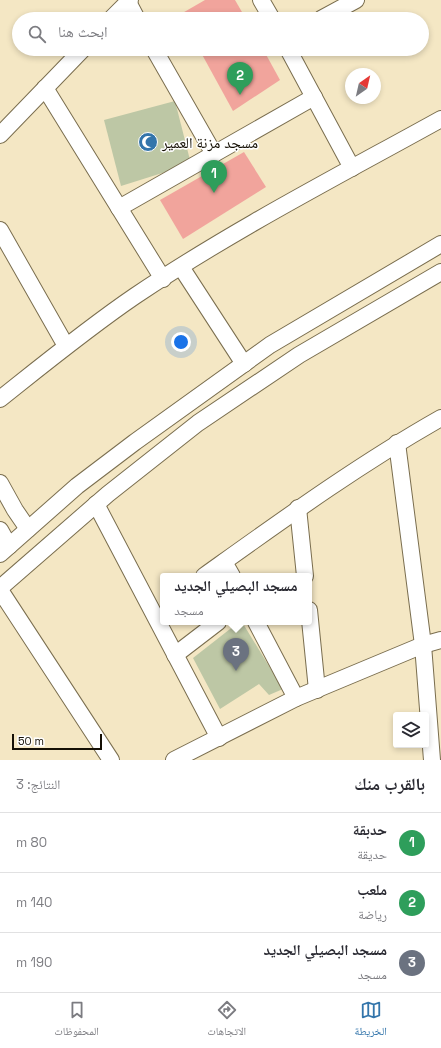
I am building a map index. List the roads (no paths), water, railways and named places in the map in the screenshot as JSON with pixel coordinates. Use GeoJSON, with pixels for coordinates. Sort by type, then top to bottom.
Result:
{"type":"FeatureCollection","features":[{"type":"Feature","properties":{"kind":"street"},"geometry":{"type":"LineString","coordinates":[[261,0],[268,12]]}},
{"type":"Feature","properties":{"kind":"street"},"geometry":{"type":"LineString","coordinates":[[334,12],[356,0]]}},
{"type":"Feature","properties":{"kind":"street"},"geometry":{"type":"LineString","coordinates":[[119,12],[129,1],[134,12]]}},
{"type":"Feature","properties":{"kind":"street"},"geometry":{"type":"LineString","coordinates":[[0,135],[76,56]]}},
{"type":"Feature","properties":{"kind":"street"},"geometry":{"type":"LineString","coordinates":[[158,56],[214,154]]}},
{"type":"Feature","properties":{"kind":"street"},"geometry":{"type":"LineString","coordinates":[[292,56],[352,168]]}},
{"type":"Feature","properties":{"kind":"street"},"geometry":{"type":"LineString","coordinates":[[45,88],[163,279]]}},
{"type":"Feature","properties":{"kind":"street"},"geometry":{"type":"LineString","coordinates":[[119,208],[314,97]]}},
{"type":"Feature","properties":{"kind":"street"},"geometry":{"type":"LineString","coordinates":[[0,399],[66,346],[181,267],[281,207],[441,119]]}},
{"type":"Feature","properties":{"kind":"street"},"geometry":{"type":"LineString","coordinates":[[0,230],[66,346]]}},
{"type":"Feature","properties":{"kind":"street"},"geometry":{"type":"LineString","coordinates":[[0,530],[4,550],[78,486],[149,432],[270,345],[441,244]]}},
{"type":"Feature","properties":{"kind":"street"},"geometry":{"type":"LineString","coordinates":[[181,267],[244,364]]}},
{"type":"Feature","properties":{"kind":"street"},"geometry":{"type":"LineString","coordinates":[[111,760],[0,589],[96,504],[198,423],[300,356],[441,272]]}},
{"type":"Feature","properties":{"kind":"street"},"geometry":{"type":"LineString","coordinates":[[208,573],[298,508],[397,443],[441,418]]}},
{"type":"Feature","properties":{"kind":"street"},"geometry":{"type":"LineString","coordinates":[[149,432],[162,452]]}},
{"type":"Feature","properties":{"kind":"street"},"geometry":{"type":"LineString","coordinates":[[397,443],[423,645],[432,760]]}},
{"type":"Feature","properties":{"kind":"street"},"geometry":{"type":"LineString","coordinates":[[0,483],[15,510],[28,529]]}},
{"type":"Feature","properties":{"kind":"street"},"geometry":{"type":"LineString","coordinates":[[96,504],[158,609]]}},
{"type":"Feature","properties":{"kind":"street"},"geometry":{"type":"LineString","coordinates":[[298,508],[306,573]]}},
{"type":"Feature","properties":{"kind":"street"},"geometry":{"type":"LineString","coordinates":[[224,562],[230,573]]}},
{"type":"Feature","properties":{"kind":"street"},"geometry":{"type":"LineString","coordinates":[[164,625],[175,655],[219,738]]}},
{"type":"Feature","properties":{"kind":"street"},"geometry":{"type":"LineString","coordinates":[[175,655],[214,625]]}},
{"type":"Feature","properties":{"kind":"street"},"geometry":{"type":"LineString","coordinates":[[258,625],[296,698]]}},
{"type":"Feature","properties":{"kind":"street"},"geometry":{"type":"LineString","coordinates":[[310,625],[317,690]]}},
{"type":"Feature","properties":{"kind":"street"},"geometry":{"type":"LineString","coordinates":[[174,760],[296,698],[423,645],[441,640]]}},
{"type":"Feature","properties":{"kind":"place","name":"ملعب"},"geometry":{"type":"Point","coordinates":[240,95]}},
{"type":"Feature","properties":{"kind":"place","name":"مسجد مزنة العمير"},"geometry":{"type":"Point","coordinates":[148,142]}},
{"type":"Feature","properties":{"kind":"place","name":"حدبقة"},"geometry":{"type":"Point","coordinates":[214,193]}},
{"type":"Feature","properties":{"kind":"place","name":"مسجد البصيلي الجديد"},"geometry":{"type":"Point","coordinates":[236,671]}}]}
